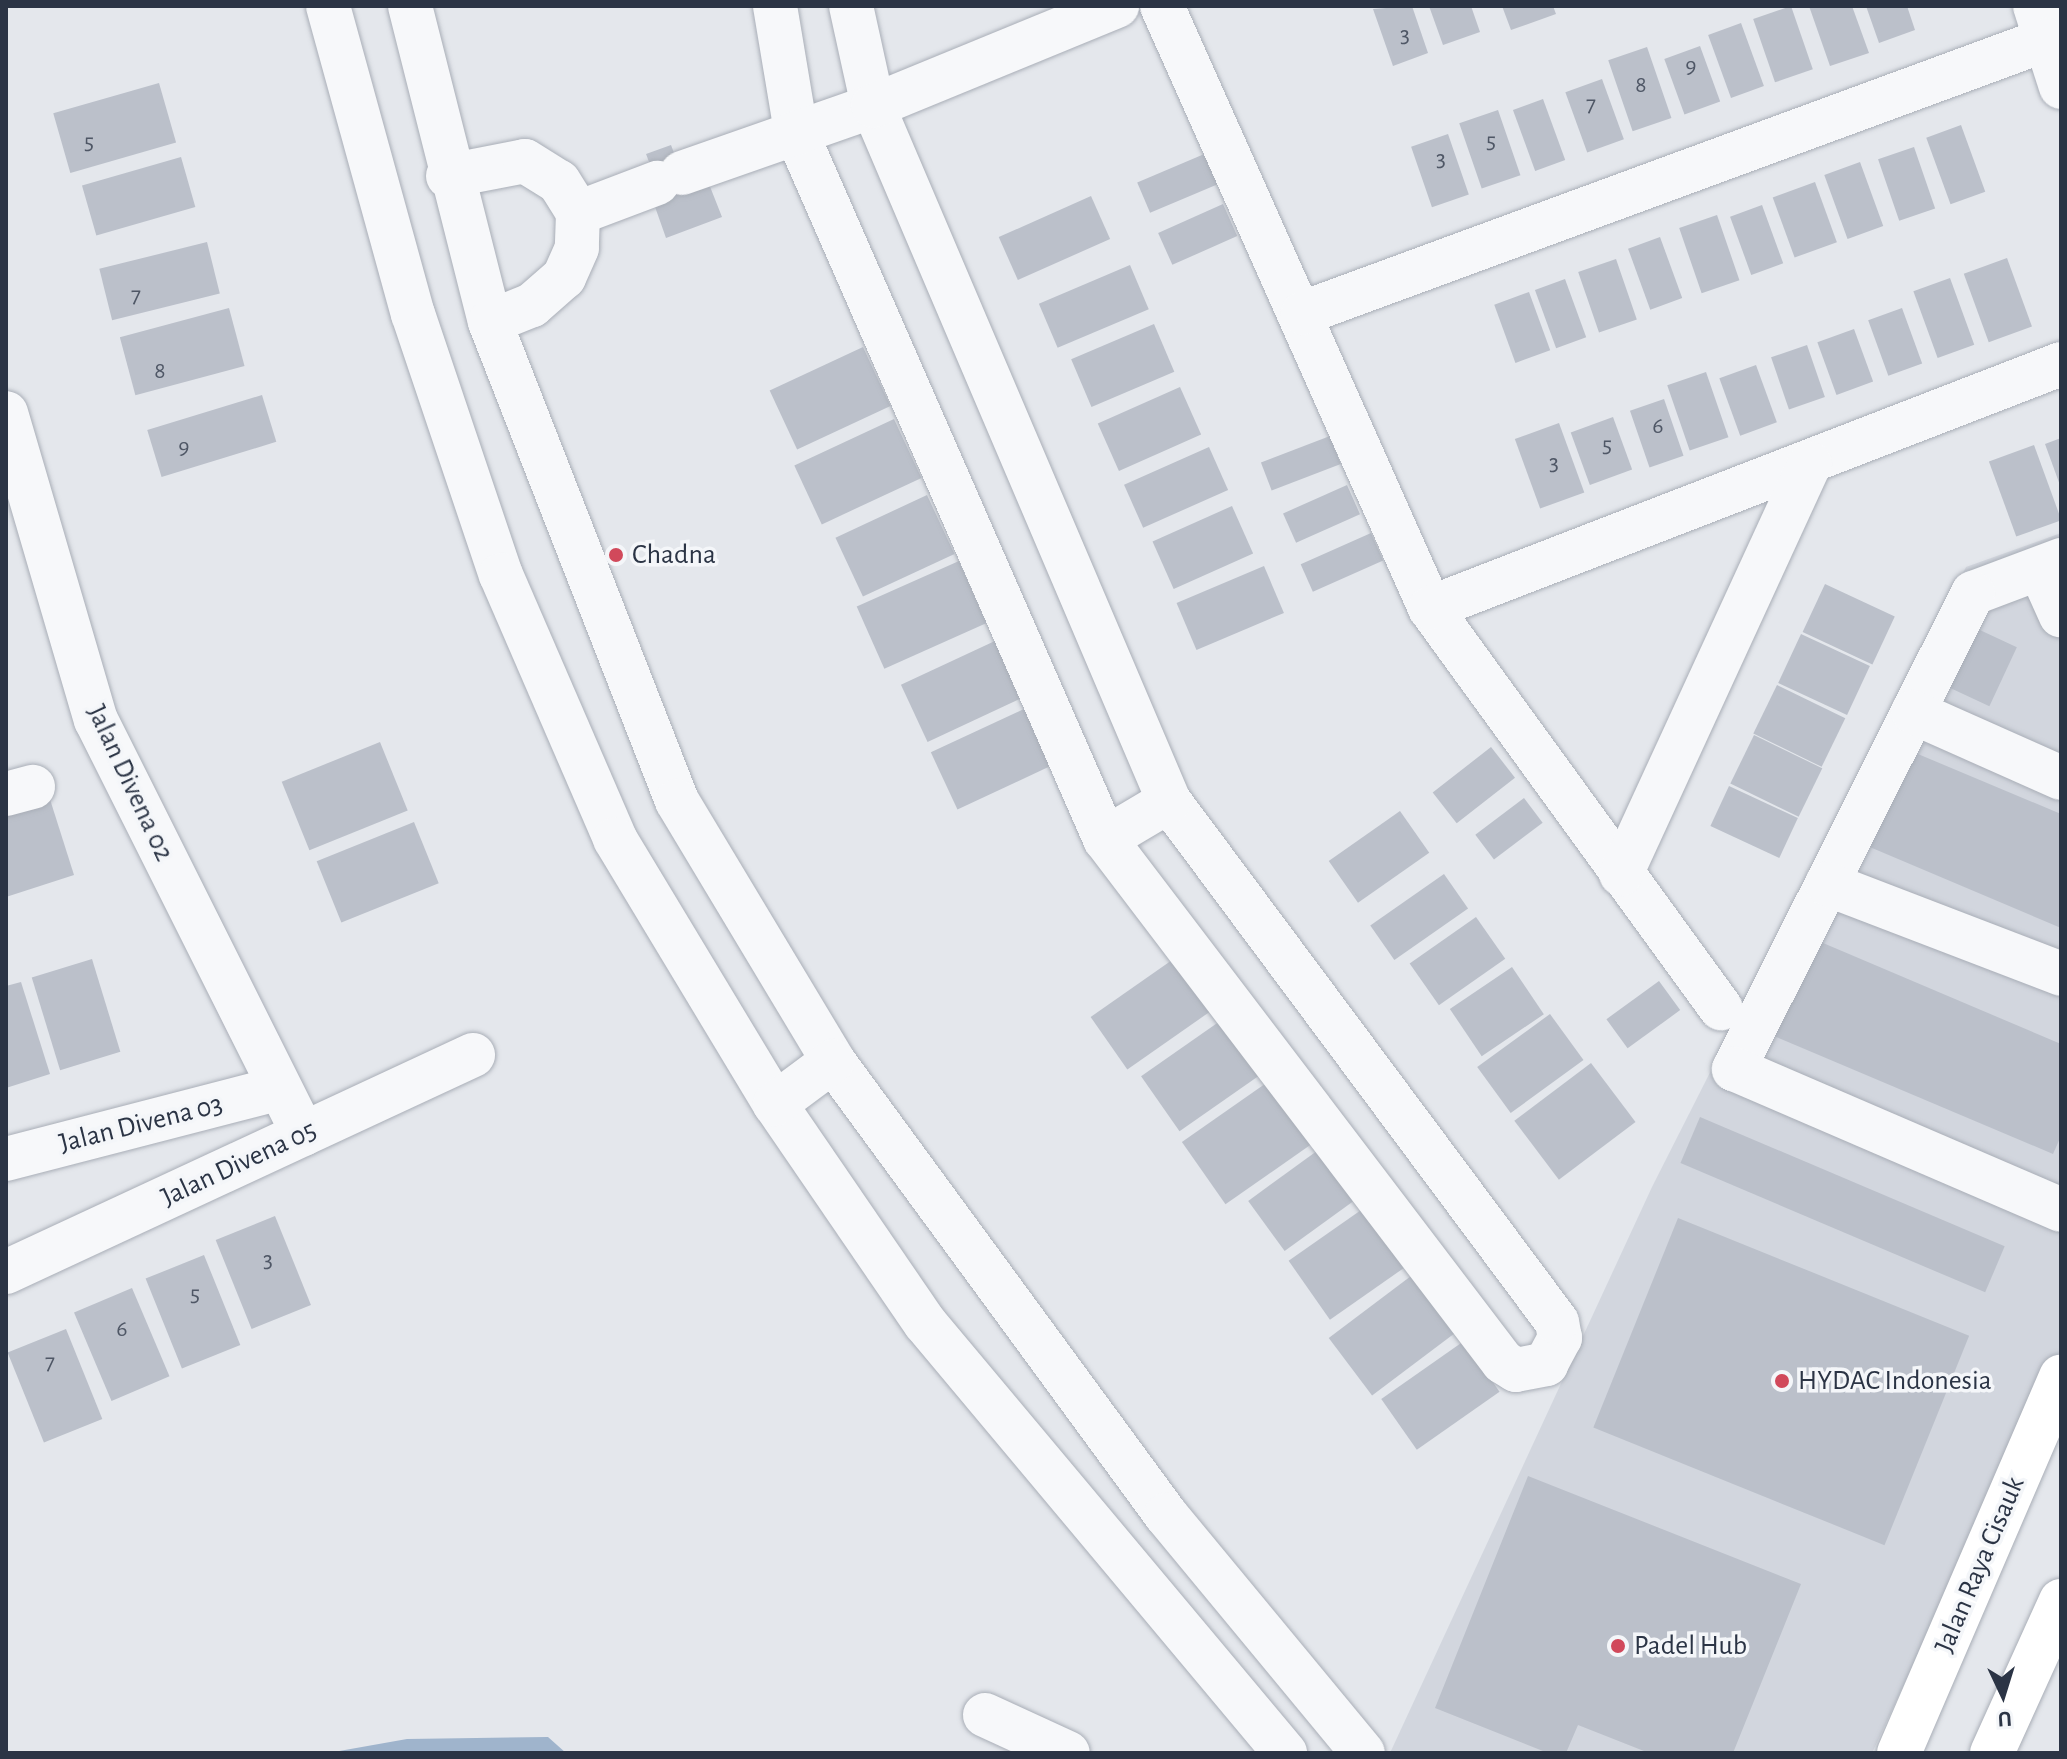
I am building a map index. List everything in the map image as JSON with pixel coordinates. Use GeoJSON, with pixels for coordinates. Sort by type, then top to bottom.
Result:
{"type":"FeatureCollection","features":[{"type":"Feature","properties":{"kind":"main road","name":"Jalan Raya Cisauk"},"geometry":{"type":"LineString","coordinates":[[1899,1753],[2061,1376]]}},
{"type":"Feature","properties":{"kind":"main road"},"geometry":{"type":"LineString","coordinates":[[1992,1753],[2061,1601]]}},
{"type":"Feature","properties":{"kind":"street"},"geometry":{"type":"LineString","coordinates":[[328,6],[413,314],[501,575],[615,839],[775,1104],[925,1323],[1285,1753]]}},
{"type":"Feature","properties":{"kind":"street"},"geometry":{"type":"LineString","coordinates":[[410,6],[448,176],[490,322],[677,801],[833,1061],[1166,1515],[1363,1753]]}},
{"type":"Feature","properties":{"kind":"street"},"geometry":{"type":"LineString","coordinates":[[775,6],[796,132],[1105,839],[1503,1362],[1516,1370],[1546,1364],[1560,1338],[1557,1322],[1169,801],[873,106],[851,6]]}},
{"type":"Feature","properties":{"kind":"street"},"geometry":{"type":"LineString","coordinates":[[578,213],[873,106],[1117,6]]}},
{"type":"Feature","properties":{"kind":"street"},"geometry":{"type":"LineString","coordinates":[[1162,6],[1303,313],[1430,608],[1721,1009]]}},
{"type":"Feature","properties":{"kind":"street"},"geometry":{"type":"LineString","coordinates":[[1303,313],[2040,23],[2061,87]]}},
{"type":"Feature","properties":{"kind":"street"},"geometry":{"type":"LineString","coordinates":[[448,176],[525,161],[559,182],[578,213],[577,248],[564,277],[532,305],[490,322]]}},
{"type":"Feature","properties":{"kind":"street"},"geometry":{"type":"LineString","coordinates":[[1430,608],[2061,364]]}},
{"type":"Feature","properties":{"kind":"street","name":"Jalan Divena 02"},"geometry":{"type":"LineString","coordinates":[[6,413],[96,720],[277,1089],[303,1134]]}},
{"type":"Feature","properties":{"kind":"street"},"geometry":{"type":"LineString","coordinates":[[1621,874],[1810,463]]}},
{"type":"Feature","properties":{"kind":"street"},"geometry":{"type":"LineString","coordinates":[[2061,616],[2050,564],[1973,593],[1734,1069],[2061,1210]]}},
{"type":"Feature","properties":{"kind":"street"},"geometry":{"type":"LineString","coordinates":[[1913,712],[2061,778]]}},
{"type":"Feature","properties":{"kind":"street"},"geometry":{"type":"LineString","coordinates":[[1105,839],[1169,801]]}},
{"type":"Feature","properties":{"kind":"street"},"geometry":{"type":"LineString","coordinates":[[1827,884],[2061,974]]}},
{"type":"Feature","properties":{"kind":"street","name":"Jalan Divena 05"},"geometry":{"type":"LineString","coordinates":[[6,1272],[473,1055]]}},
{"type":"Feature","properties":{"kind":"street"},"geometry":{"type":"LineString","coordinates":[[775,1104],[833,1061]]}},
{"type":"Feature","properties":{"kind":"street","name":"Jalan Divena 03"},"geometry":{"type":"LineString","coordinates":[[6,1159],[277,1089]]}},
{"type":"Feature","properties":{"kind":"street"},"geometry":{"type":"LineString","coordinates":[[985,1715],[1068,1753]]}},
{"type":"Feature","properties":{"kind":"shaded area"},"geometry":{"type":"Polygon","coordinates":[[[2061,533],[2061,1348],[1872,1753],[1390,1753],[1652,1187],[1966,567],[2061,533]]]}},
{"type":"Feature","properties":{"kind":"water"},"geometry":{"type":"Polygon","coordinates":[[[548,1737],[566,1753],[328,1753],[407,1739],[548,1737]]]}},
{"type":"Feature","properties":{"kind":"building"},"geometry":{"type":"Polygon","coordinates":[[[1412,6],[1428,53],[1393,66],[1373,9],[1412,6]]]}},
{"type":"Feature","properties":{"kind":"building"},"geometry":{"type":"Polygon","coordinates":[[[1429,6],[1471,6],[1480,32],[1443,45],[1429,6]]]}},
{"type":"Feature","properties":{"kind":"building"},"geometry":{"type":"Polygon","coordinates":[[[1502,6],[1553,6],[1556,14],[1511,30],[1502,6]]]}},
{"type":"Feature","properties":{"kind":"building"},"geometry":{"type":"Polygon","coordinates":[[[1791,6],[1813,69],[1775,82],[1753,19],[1791,6]]]}},
{"type":"Feature","properties":{"kind":"building"},"geometry":{"type":"Polygon","coordinates":[[[1809,6],[1852,6],[1869,53],[1830,66],[1809,6]]]}},
{"type":"Feature","properties":{"kind":"building"},"geometry":{"type":"Polygon","coordinates":[[[1866,6],[1907,6],[1915,30],[1879,43],[1866,6]]]}},
{"type":"Feature","properties":{"kind":"building"},"geometry":{"type":"Polygon","coordinates":[[[1741,23],[1764,86],[1731,98],[1708,35],[1741,23]]]}},
{"type":"Feature","properties":{"kind":"building"},"geometry":{"type":"Polygon","coordinates":[[[1700,46],[1720,101],[1684,114],[1664,59],[1700,46]]]}},
{"type":"Feature","properties":{"kind":"building"},"geometry":{"type":"Polygon","coordinates":[[[1647,47],[1671,118],[1633,131],[1608,60],[1647,47]]]}},
{"type":"Feature","properties":{"kind":"building"},"geometry":{"type":"Polygon","coordinates":[[[1602,79],[1624,139],[1587,152],[1565,92],[1602,79]]]}},
{"type":"Feature","properties":{"kind":"building"},"geometry":{"type":"Polygon","coordinates":[[[159,83],[176,143],[70,173],[53,113],[159,83]]]}},
{"type":"Feature","properties":{"kind":"building"},"geometry":{"type":"Polygon","coordinates":[[[1543,99],[1565,160],[1535,171],[1513,110],[1543,99]]]}},
{"type":"Feature","properties":{"kind":"building"},"geometry":{"type":"Polygon","coordinates":[[[1498,110],[1520,175],[1482,189],[1459,123],[1498,110]]]}},
{"type":"Feature","properties":{"kind":"building"},"geometry":{"type":"Polygon","coordinates":[[[1961,125],[1985,192],[1951,204],[1926,138],[1961,125]]]}},
{"type":"Feature","properties":{"kind":"building"},"geometry":{"type":"Polygon","coordinates":[[[1448,134],[1469,195],[1432,207],[1411,147],[1448,134]]]}},
{"type":"Feature","properties":{"kind":"building"},"geometry":{"type":"Polygon","coordinates":[[[671,145],[689,192],[709,184],[722,217],[666,238],[654,204],[664,201],[646,154],[671,145]]]}},
{"type":"Feature","properties":{"kind":"building"},"geometry":{"type":"Polygon","coordinates":[[[1914,147],[1935,208],[1899,221],[1878,159],[1914,147]]]}},
{"type":"Feature","properties":{"kind":"building"},"geometry":{"type":"Polygon","coordinates":[[[1209,152],[1222,182],[1150,213],[1137,182],[1209,152]]]}},
{"type":"Feature","properties":{"kind":"building"},"geometry":{"type":"Polygon","coordinates":[[[181,157],[195,207],[96,235],[82,185],[181,157]]]}},
{"type":"Feature","properties":{"kind":"building"},"geometry":{"type":"Polygon","coordinates":[[[1860,162],[1883,226],[1848,239],[1824,175],[1860,162]]]}},
{"type":"Feature","properties":{"kind":"building"},"geometry":{"type":"Polygon","coordinates":[[[1815,182],[1837,242],[1795,258],[1773,197],[1815,182]]]}},
{"type":"Feature","properties":{"kind":"building"},"geometry":{"type":"Polygon","coordinates":[[[1091,196],[1110,239],[1018,280],[999,237],[1091,196]]]}},
{"type":"Feature","properties":{"kind":"building"},"geometry":{"type":"Polygon","coordinates":[[[1223,204],[1237,236],[1172,265],[1158,233],[1223,204]]]}},
{"type":"Feature","properties":{"kind":"building"},"geometry":{"type":"Polygon","coordinates":[[[1762,205],[1783,263],[1751,275],[1730,217],[1762,205]]]}},
{"type":"Feature","properties":{"kind":"building"},"geometry":{"type":"Polygon","coordinates":[[[1717,215],[1739,280],[1702,293],[1679,228],[1717,215]]]}},
{"type":"Feature","properties":{"kind":"building"},"geometry":{"type":"Polygon","coordinates":[[[1660,237],[1682,298],[1650,310],[1628,249],[1660,237]]]}},
{"type":"Feature","properties":{"kind":"building"},"geometry":{"type":"Polygon","coordinates":[[[207,242],[220,293],[112,320],[99,269],[207,242]]]}},
{"type":"Feature","properties":{"kind":"building"},"geometry":{"type":"Polygon","coordinates":[[[2007,258],[2032,327],[1989,342],[1964,274],[2007,258]]]}},
{"type":"Feature","properties":{"kind":"building"},"geometry":{"type":"Polygon","coordinates":[[[1616,259],[1637,320],[1599,333],[1578,272],[1616,259]]]}},
{"type":"Feature","properties":{"kind":"building"},"geometry":{"type":"Polygon","coordinates":[[[1130,265],[1149,309],[1058,348],[1039,304],[1130,265]]]}},
{"type":"Feature","properties":{"kind":"building"},"geometry":{"type":"Polygon","coordinates":[[[1950,278],[1974,345],[1938,358],[1913,291],[1950,278]]]}},
{"type":"Feature","properties":{"kind":"building"},"geometry":{"type":"Polygon","coordinates":[[[1565,279],[1586,337],[1556,348],[1535,290],[1565,279]]]}},
{"type":"Feature","properties":{"kind":"building"},"geometry":{"type":"Polygon","coordinates":[[[1529,292],[1550,350],[1515,363],[1494,305],[1529,292]]]}},
{"type":"Feature","properties":{"kind":"building"},"geometry":{"type":"Polygon","coordinates":[[[229,308],[245,366],[135,395],[120,337],[229,308]]]}},
{"type":"Feature","properties":{"kind":"building"},"geometry":{"type":"Polygon","coordinates":[[[1902,308],[1922,363],[1888,376],[1868,320],[1902,308]]]}},
{"type":"Feature","properties":{"kind":"building"},"geometry":{"type":"Polygon","coordinates":[[[1154,324],[1174,372],[1091,407],[1071,359],[1154,324]]]}},
{"type":"Feature","properties":{"kind":"building"},"geometry":{"type":"Polygon","coordinates":[[[1854,329],[1873,382],[1837,395],[1817,342],[1854,329]]]}},
{"type":"Feature","properties":{"kind":"building"},"geometry":{"type":"Polygon","coordinates":[[[1807,345],[1825,397],[1789,409],[1771,357],[1807,345]]]}},
{"type":"Feature","properties":{"kind":"building"},"geometry":{"type":"Polygon","coordinates":[[[863,347],[890,406],[797,449],[770,391],[863,347]]]}},
{"type":"Feature","properties":{"kind":"building"},"geometry":{"type":"Polygon","coordinates":[[[1756,365],[1777,422],[1740,436],[1719,378],[1756,365]]]}},
{"type":"Feature","properties":{"kind":"building"},"geometry":{"type":"Polygon","coordinates":[[[1706,372],[1728,437],[1690,451],[1667,385],[1706,372]]]}},
{"type":"Feature","properties":{"kind":"building"},"geometry":{"type":"Polygon","coordinates":[[[1180,387],[1201,435],[1119,471],[1098,424],[1180,387]]]}},
{"type":"Feature","properties":{"kind":"building"},"geometry":{"type":"Polygon","coordinates":[[[262,395],[276,442],[162,477],[147,430],[262,395]]]}},
{"type":"Feature","properties":{"kind":"building"},"geometry":{"type":"Polygon","coordinates":[[[1664,399],[1684,456],[1649,467],[1630,411],[1664,399]]]}},
{"type":"Feature","properties":{"kind":"building"},"geometry":{"type":"Polygon","coordinates":[[[1613,417],[1632,470],[1590,485],[1571,432],[1613,417]]]}},
{"type":"Feature","properties":{"kind":"building"},"geometry":{"type":"Polygon","coordinates":[[[894,419],[921,478],[822,524],[794,465],[894,419]]]}},
{"type":"Feature","properties":{"kind":"building"},"geometry":{"type":"Polygon","coordinates":[[[1559,423],[1584,493],[1540,509],[1515,439],[1559,423]]]}},
{"type":"Feature","properties":{"kind":"building"},"geometry":{"type":"Polygon","coordinates":[[[1330,436],[1341,464],[1272,491],[1261,463],[1330,436]]]}},
{"type":"Feature","properties":{"kind":"building"},"geometry":{"type":"Polygon","coordinates":[[[2061,438],[2061,488],[2045,444],[2061,438]]]}},
{"type":"Feature","properties":{"kind":"building"},"geometry":{"type":"Polygon","coordinates":[[[2034,445],[2061,520],[2016,537],[1989,461],[2034,445]]]}},
{"type":"Feature","properties":{"kind":"building"},"geometry":{"type":"Polygon","coordinates":[[[1209,447],[1228,490],[1143,528],[1124,485],[1209,447]]]}},
{"type":"Feature","properties":{"kind":"building"},"geometry":{"type":"Polygon","coordinates":[[[1347,485],[1360,514],[1296,543],[1283,513],[1347,485]]]}},
{"type":"Feature","properties":{"kind":"building"},"geometry":{"type":"Polygon","coordinates":[[[927,495],[954,554],[863,597],[835,538],[927,495]]]}},
{"type":"Feature","properties":{"kind":"building"},"geometry":{"type":"Polygon","coordinates":[[[1232,506],[1253,554],[1174,589],[1153,541],[1232,506]]]}},
{"type":"Feature","properties":{"kind":"building"},"geometry":{"type":"Polygon","coordinates":[[[1371,533],[1383,560],[1313,592],[1301,564],[1371,533]]]}},
{"type":"Feature","properties":{"kind":"building"},"geometry":{"type":"Polygon","coordinates":[[[959,561],[987,623],[884,669],[857,607],[959,561]]]}},
{"type":"Feature","properties":{"kind":"building"},"geometry":{"type":"Polygon","coordinates":[[[1264,566],[1284,613],[1196,650],[1177,603],[1264,566]]]}},
{"type":"Feature","properties":{"kind":"building"},"geometry":{"type":"Polygon","coordinates":[[[1825,584],[1895,617],[1872,665],[1803,632],[1825,584]]]}},
{"type":"Feature","properties":{"kind":"building"},"geometry":{"type":"Polygon","coordinates":[[[1967,624],[2017,647],[1989,706],[1940,683],[1967,624]]]}},
{"type":"Feature","properties":{"kind":"building"},"geometry":{"type":"Polygon","coordinates":[[[1801,634],[1870,666],[1847,715],[1778,683],[1801,634]]]}},
{"type":"Feature","properties":{"kind":"building"},"geometry":{"type":"Polygon","coordinates":[[[997,640],[1024,697],[928,742],[901,685],[997,640]]]}},
{"type":"Feature","properties":{"kind":"building"},"geometry":{"type":"Polygon","coordinates":[[[1777,685],[1845,718],[1822,767],[1753,734],[1777,685]]]}},
{"type":"Feature","properties":{"kind":"building"},"geometry":{"type":"Polygon","coordinates":[[[1026,708],[1053,765],[957,809],[931,752],[1026,708]]]}},
{"type":"Feature","properties":{"kind":"building"},"geometry":{"type":"Polygon","coordinates":[[[1754,735],[1822,768],[1799,817],[1730,784],[1754,735]]]}},
{"type":"Feature","properties":{"kind":"building"},"geometry":{"type":"Polygon","coordinates":[[[380,742],[408,811],[309,850],[282,782],[380,742]]]}},
{"type":"Feature","properties":{"kind":"building"},"geometry":{"type":"Polygon","coordinates":[[[1491,747],[1515,778],[1457,823],[1433,793],[1491,747]]]}},
{"type":"Feature","properties":{"kind":"building"},"geometry":{"type":"Polygon","coordinates":[[[1906,749],[2061,814],[2061,928],[1865,845],[1906,749]]]}},
{"type":"Feature","properties":{"kind":"building"},"geometry":{"type":"Polygon","coordinates":[[[1729,786],[1798,818],[1779,858],[1710,826],[1729,786]]]}},
{"type":"Feature","properties":{"kind":"building"},"geometry":{"type":"Polygon","coordinates":[[[48,793],[74,875],[6,897],[6,806],[48,793]]]}},
{"type":"Feature","properties":{"kind":"building"},"geometry":{"type":"Polygon","coordinates":[[[1524,798],[1543,823],[1494,859],[1475,835],[1524,798]]]}},
{"type":"Feature","properties":{"kind":"building"},"geometry":{"type":"Polygon","coordinates":[[[1400,811],[1429,853],[1358,903],[1329,861],[1400,811]]]}},
{"type":"Feature","properties":{"kind":"building"},"geometry":{"type":"Polygon","coordinates":[[[414,822],[439,883],[341,923],[317,861],[414,822]]]}},
{"type":"Feature","properties":{"kind":"building"},"geometry":{"type":"Polygon","coordinates":[[[1444,874],[1468,908],[1394,960],[1370,926],[1444,874]]]}},
{"type":"Feature","properties":{"kind":"building"},"geometry":{"type":"Polygon","coordinates":[[[1476,917],[1505,959],[1439,1005],[1410,963],[1476,917]]]}},
{"type":"Feature","properties":{"kind":"building"},"geometry":{"type":"Polygon","coordinates":[[[1816,940],[2061,1044],[2061,1136],[2053,1154],[1774,1036],[1816,940]]]}},
{"type":"Feature","properties":{"kind":"building"},"geometry":{"type":"Polygon","coordinates":[[[1175,958],[1212,1010],[1127,1070],[1091,1017],[1175,958]]]}},
{"type":"Feature","properties":{"kind":"building"},"geometry":{"type":"Polygon","coordinates":[[[92,959],[120,1052],[60,1070],[32,977],[92,959]]]}},
{"type":"Feature","properties":{"kind":"building"},"geometry":{"type":"Polygon","coordinates":[[[1512,967],[1544,1014],[1482,1056],[1450,1009],[1512,967]]]}},
{"type":"Feature","properties":{"kind":"building"},"geometry":{"type":"Polygon","coordinates":[[[1659,981],[1680,1010],[1628,1048],[1606,1019],[1659,981]]]}},
{"type":"Feature","properties":{"kind":"building"},"geometry":{"type":"Polygon","coordinates":[[[21,982],[50,1074],[6,1088],[6,986],[21,982]]]}},
{"type":"Feature","properties":{"kind":"building"},"geometry":{"type":"Polygon","coordinates":[[[1550,1014],[1584,1060],[1511,1113],[1477,1067],[1550,1014]]]}},
{"type":"Feature","properties":{"kind":"building"},"geometry":{"type":"Polygon","coordinates":[[[1223,1019],[1261,1074],[1180,1131],[1141,1076],[1223,1019]]]}},
{"type":"Feature","properties":{"kind":"building"},"geometry":{"type":"Polygon","coordinates":[[[1591,1063],[1636,1122],[1559,1180],[1514,1121],[1591,1063]]]}},
{"type":"Feature","properties":{"kind":"building"},"geometry":{"type":"Polygon","coordinates":[[[1272,1079],[1316,1141],[1225,1204],[1182,1142],[1272,1079]]]}},
{"type":"Feature","properties":{"kind":"building"},"geometry":{"type":"Polygon","coordinates":[[[1700,1117],[2005,1246],[1985,1292],[1680,1163],[1700,1117]]]}},
{"type":"Feature","properties":{"kind":"building"},"geometry":{"type":"Polygon","coordinates":[[[1321,1148],[1357,1198],[1285,1251],[1248,1201],[1321,1148]]]}},
{"type":"Feature","properties":{"kind":"building"},"geometry":{"type":"Polygon","coordinates":[[[1364,1208],[1405,1267],[1330,1320],[1289,1261],[1364,1208]]]}},
{"type":"Feature","properties":{"kind":"building"},"geometry":{"type":"Polygon","coordinates":[[[275,1216],[311,1305],[252,1329],[216,1240],[275,1216]]]}},
{"type":"Feature","properties":{"kind":"building","name":"HYDAC Indonesia"},"geometry":{"type":"Polygon","coordinates":[[[1678,1218],[1969,1336],[1884,1545],[1593,1428],[1678,1218]]]}},
{"type":"Feature","properties":{"kind":"building"},"geometry":{"type":"Polygon","coordinates":[[[204,1255],[240,1345],[182,1369],[146,1279],[204,1255]]]}},
{"type":"Feature","properties":{"kind":"building"},"geometry":{"type":"Polygon","coordinates":[[[1415,1273],[1458,1331],[1372,1395],[1329,1338],[1415,1273]]]}},
{"type":"Feature","properties":{"kind":"building"},"geometry":{"type":"Polygon","coordinates":[[[132,1288],[170,1376],[112,1401],[74,1313],[132,1288]]]}},
{"type":"Feature","properties":{"kind":"building"},"geometry":{"type":"Polygon","coordinates":[[[66,1329],[102,1419],[44,1443],[8,1353],[66,1329]]]}},
{"type":"Feature","properties":{"kind":"building"},"geometry":{"type":"Polygon","coordinates":[[[1464,1341],[1500,1392],[1417,1450],[1381,1399],[1464,1341]]]}},
{"type":"Feature","properties":{"kind":"building","name":"Padel Hub"},"geometry":{"type":"Polygon","coordinates":[[[1528,1476],[1801,1584],[1733,1753],[1649,1753],[1578,1725],[1566,1753],[1548,1753],[1435,1708],[1528,1476]]]}},
{"type":"Feature","properties":{"kind":"place","name":"Chadna"},"geometry":{"type":"Point","coordinates":[616,555]}},
{"type":"Feature","properties":{"kind":"place","name":"HYDAC Indonesia"},"geometry":{"type":"Point","coordinates":[1782,1381]}},
{"type":"Feature","properties":{"kind":"place","name":"Padel Hub"},"geometry":{"type":"Point","coordinates":[1618,1646]}}]}
